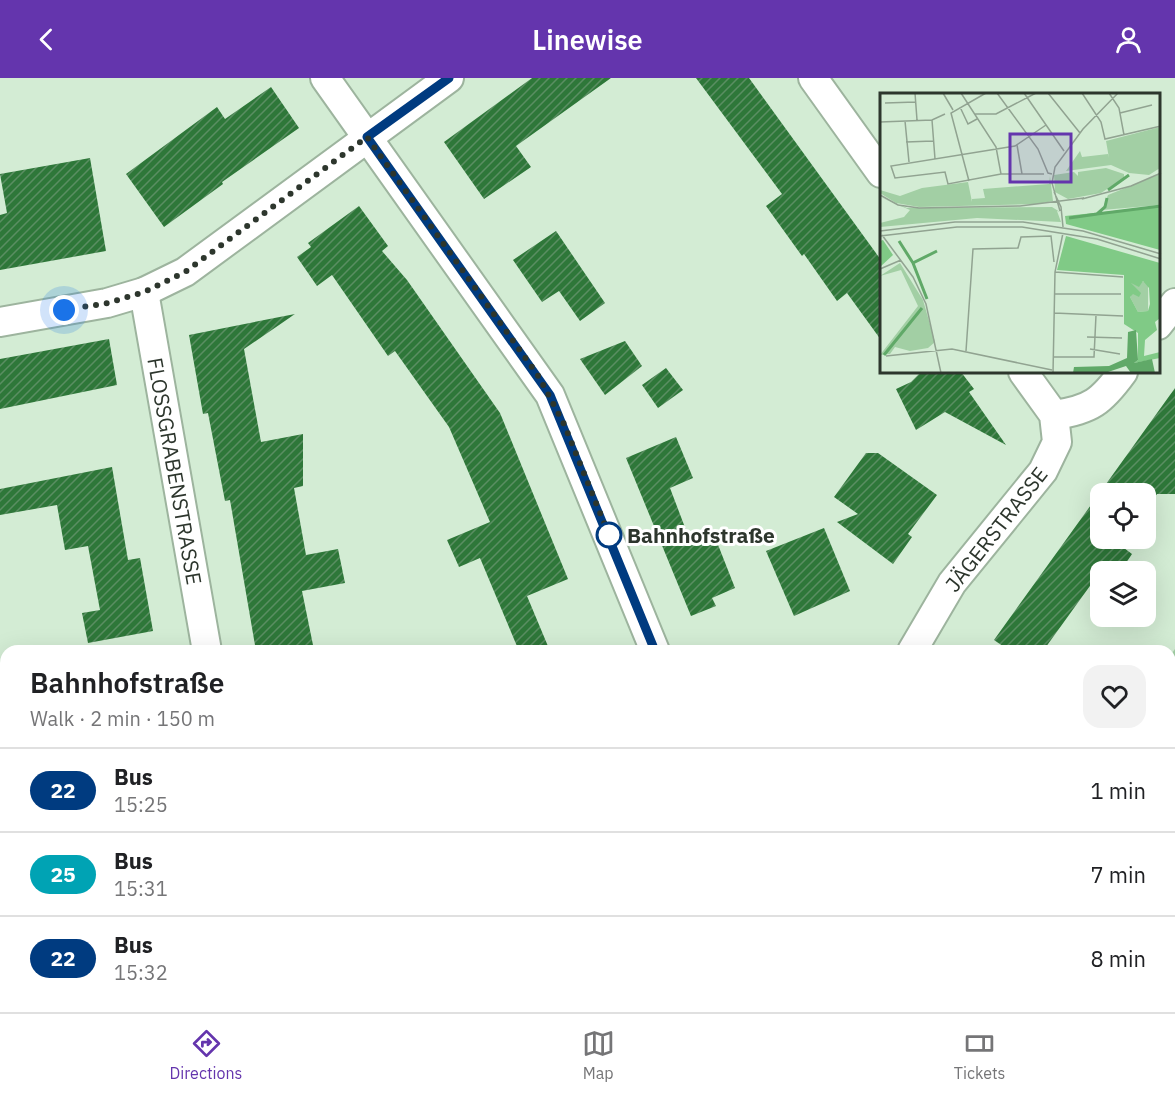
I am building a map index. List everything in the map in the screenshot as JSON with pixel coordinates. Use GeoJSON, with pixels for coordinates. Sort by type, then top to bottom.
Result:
{"type":"FeatureCollection","features":[{"type":"Feature","properties":{"kind":"street"},"geometry":{"type":"LineString","coordinates":[[325,78],[550,395],[653,645]]}},
{"type":"Feature","properties":{"kind":"street"},"geometry":{"type":"LineString","coordinates":[[0,322],[108,303],[144,292],[185,272],[449,78]]}},
{"type":"Feature","properties":{"kind":"street"},"geometry":{"type":"LineString","coordinates":[[813,78],[880,172]]}},
{"type":"Feature","properties":{"kind":"street","name":"FLOSSGRABENSTRASSE"},"geometry":{"type":"LineString","coordinates":[[144,292],[206,645]]}},
{"type":"Feature","properties":{"kind":"street"},"geometry":{"type":"LineString","coordinates":[[1160,322],[1175,303]]}},
{"type":"Feature","properties":{"kind":"street"},"geometry":{"type":"LineString","coordinates":[[1024,374],[1054,415],[1085,409],[1106,395],[1122,374]]}},
{"type":"Feature","properties":{"kind":"street","name":"JÄGERSTRASSE"},"geometry":{"type":"LineString","coordinates":[[916,645],[952,583],[1043,471],[1058,442],[1054,415]]}},
{"type":"Feature","properties":{"kind":"building"},"geometry":{"type":"Polygon","coordinates":[[[532,78],[611,78],[516,146],[531,167],[484,199],[444,142],[532,78]]]}},
{"type":"Feature","properties":{"kind":"building"},"geometry":{"type":"Polygon","coordinates":[[[696,78],[749,78],[880,259],[880,339],[847,293],[837,301],[766,206],[782,194],[696,78]]]}},
{"type":"Feature","properties":{"kind":"building"},"geometry":{"type":"Polygon","coordinates":[[[271,87],[299,128],[222,182],[223,184],[164,227],[126,174],[217,107],[225,119],[271,87]]]}},
{"type":"Feature","properties":{"kind":"building"},"geometry":{"type":"Polygon","coordinates":[[[90,158],[106,251],[0,270],[0,215],[7,213],[0,174],[90,158]]]}},
{"type":"Feature","properties":{"kind":"building"},"geometry":{"type":"Polygon","coordinates":[[[359,206],[388,246],[382,251],[407,280],[500,413],[568,579],[527,596],[547,645],[516,645],[480,558],[459,567],[447,540],[490,522],[449,427],[395,351],[388,356],[332,275],[317,286],[297,257],[311,247],[308,243],[359,206]]]}},
{"type":"Feature","properties":{"kind":"building"},"geometry":{"type":"Polygon","coordinates":[[[556,231],[605,303],[580,321],[559,291],[542,302],[513,260],[556,231]]]}},
{"type":"Feature","properties":{"kind":"building"},"geometry":{"type":"Polygon","coordinates":[[[295,314],[244,349],[261,442],[303,434],[303,486],[294,488],[306,555],[338,549],[345,583],[302,591],[313,645],[255,645],[230,500],[225,501],[208,413],[203,414],[189,335],[295,314]]]}},
{"type":"Feature","properties":{"kind":"building"},"geometry":{"type":"Polygon","coordinates":[[[109,339],[117,385],[0,409],[0,359],[109,339]]]}},
{"type":"Feature","properties":{"kind":"building"},"geometry":{"type":"Polygon","coordinates":[[[625,341],[642,366],[605,395],[580,359],[625,341]]]}},
{"type":"Feature","properties":{"kind":"building"},"geometry":{"type":"Polygon","coordinates":[[[666,368],[683,390],[658,408],[642,385],[666,368]]]}},
{"type":"Feature","properties":{"kind":"building"},"geometry":{"type":"Polygon","coordinates":[[[919,374],[963,374],[974,389],[969,392],[1006,445],[945,412],[916,430],[896,389],[911,382],[919,374]]]}},
{"type":"Feature","properties":{"kind":"building"},"geometry":{"type":"Polygon","coordinates":[[[1175,388],[1175,494],[1157,494],[1156,483],[1107,483],[1175,388]]]}},
{"type":"Feature","properties":{"kind":"building"},"geometry":{"type":"Polygon","coordinates":[[[676,437],[693,478],[670,488],[689,538],[713,532],[735,588],[712,598],[716,606],[691,616],[626,458],[676,437]]]}},
{"type":"Feature","properties":{"kind":"building"},"geometry":{"type":"Polygon","coordinates":[[[866,453],[878,453],[937,495],[908,534],[912,537],[893,564],[837,522],[858,514],[834,497],[866,453]]]}},
{"type":"Feature","properties":{"kind":"building"},"geometry":{"type":"Polygon","coordinates":[[[112,467],[128,560],[140,558],[153,631],[88,643],[82,613],[100,610],[88,546],[65,550],[57,505],[0,515],[0,489],[112,467]]]}},
{"type":"Feature","properties":{"kind":"building"},"geometry":{"type":"Polygon","coordinates":[[[1090,506],[1090,549],[1125,549],[1132,554],[1127,561],[1090,561],[1090,586],[1047,645],[1001,645],[994,640],[1090,506]]]}},
{"type":"Feature","properties":{"kind":"building"},"geometry":{"type":"Polygon","coordinates":[[[824,528],[850,591],[794,616],[766,551],[824,528]]]}},
{"type":"Feature","properties":{"kind":"bus line","name":"22"},"geometry":{"type":"LineString","coordinates":[[449,78],[367,137],[550,395],[564,424],[653,645]]}},
{"type":"Feature","properties":{"kind":"place","name":"Bahnhofstraße"},"geometry":{"type":"Point","coordinates":[609,535]}},
{"type":"Feature","properties":{"kind":"route"},"geometry":{"type":"LineString","coordinates":[[64,310],[108,303],[144,292],[185,272],[367,137],[550,395],[611,540],[609,535]]}}]}
